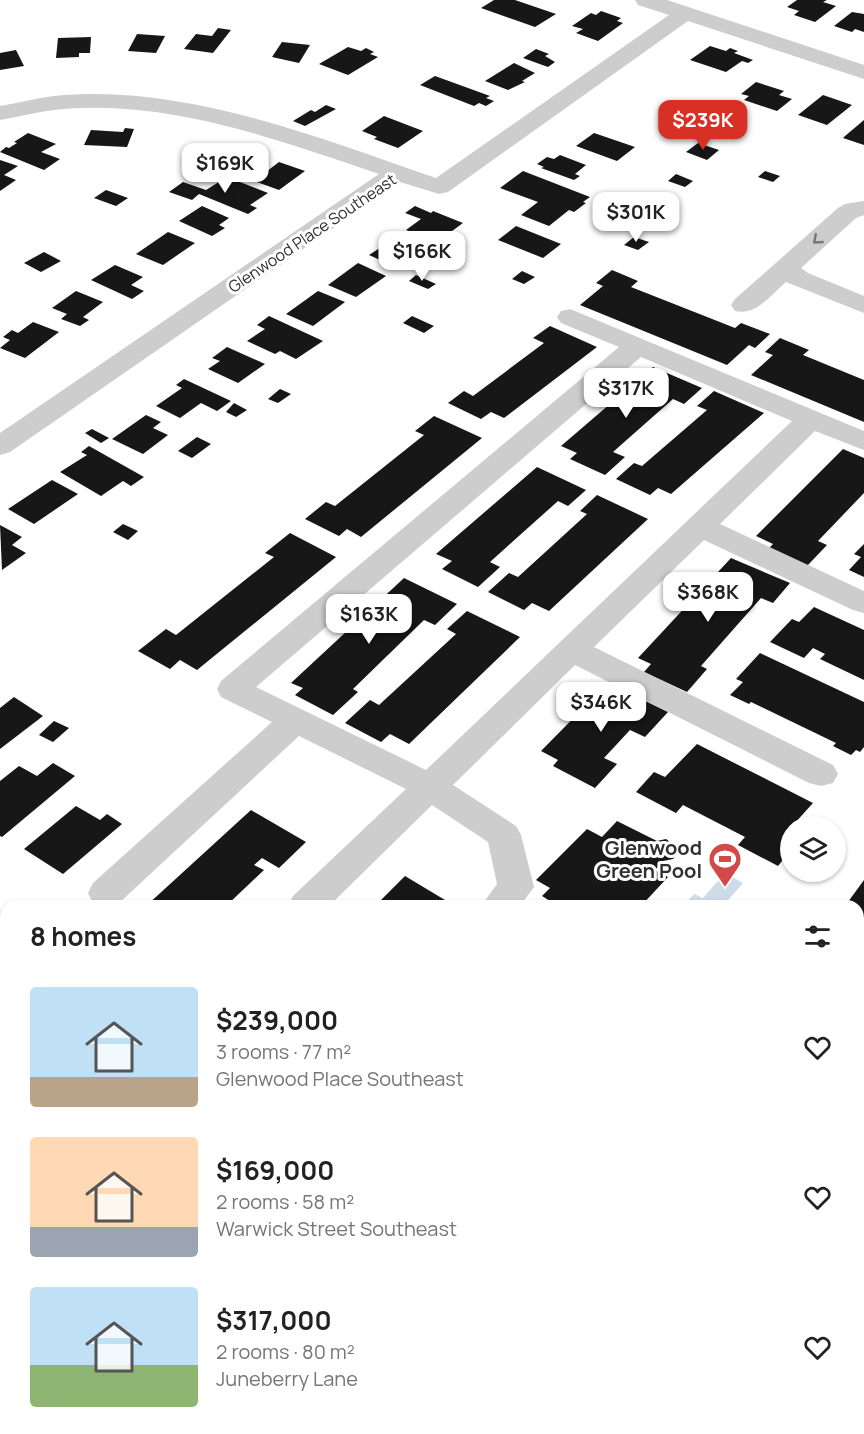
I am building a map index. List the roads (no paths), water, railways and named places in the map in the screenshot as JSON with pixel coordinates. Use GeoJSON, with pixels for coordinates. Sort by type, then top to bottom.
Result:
{"type":"FeatureCollection","features":[{"type":"Feature","properties":{"kind":"street"},"geometry":{"type":"LineString","coordinates":[[646,0],[864,72]]}},
{"type":"Feature","properties":{"kind":"street","name":"Glenwood Place Southeast"},"geometry":{"type":"LineString","coordinates":[[6,436],[397,173],[439,187],[685,13]]}},
{"type":"Feature","properties":{"kind":"street"},"geometry":{"type":"LineString","coordinates":[[0,113],[30,105],[93,100],[192,111],[261,128],[397,173]]}},
{"type":"Feature","properties":{"kind":"street"},"geometry":{"type":"LineString","coordinates":[[744,305],[847,213],[854,209],[864,208]]}},
{"type":"Feature","properties":{"kind":"street"},"geometry":{"type":"LineString","coordinates":[[788,266],[790,273],[799,279],[864,305]]}},
{"type":"Feature","properties":{"kind":"street"},"geometry":{"type":"LineString","coordinates":[[570,317],[864,441]]}},
{"type":"Feature","properties":{"kind":"street"},"geometry":{"type":"LineString","coordinates":[[504,900],[516,887],[504,835],[431,787],[233,689],[638,345]]}},
{"type":"Feature","properties":{"kind":"street"},"geometry":{"type":"LineString","coordinates":[[312,900],[811,419]]}},
{"type":"Feature","properties":{"kind":"street"},"geometry":{"type":"LineString","coordinates":[[700,526],[864,603]]}},
{"type":"Feature","properties":{"kind":"street"},"geometry":{"type":"LineString","coordinates":[[572,650],[821,774]]}},
{"type":"Feature","properties":{"kind":"street"},"geometry":{"type":"LineString","coordinates":[[106,893],[296,720]]}},
{"type":"Feature","properties":{"kind":"water","name":"Glenwood Green Pool"},"geometry":{"type":"Polygon","coordinates":[[[725,873],[743,883],[728,900],[688,900],[694,894],[703,898],[725,873]]]}},
{"type":"Feature","properties":{"kind":"place","name":"Glenwood Green Pool"},"geometry":{"type":"Point","coordinates":[725,888]}}]}
